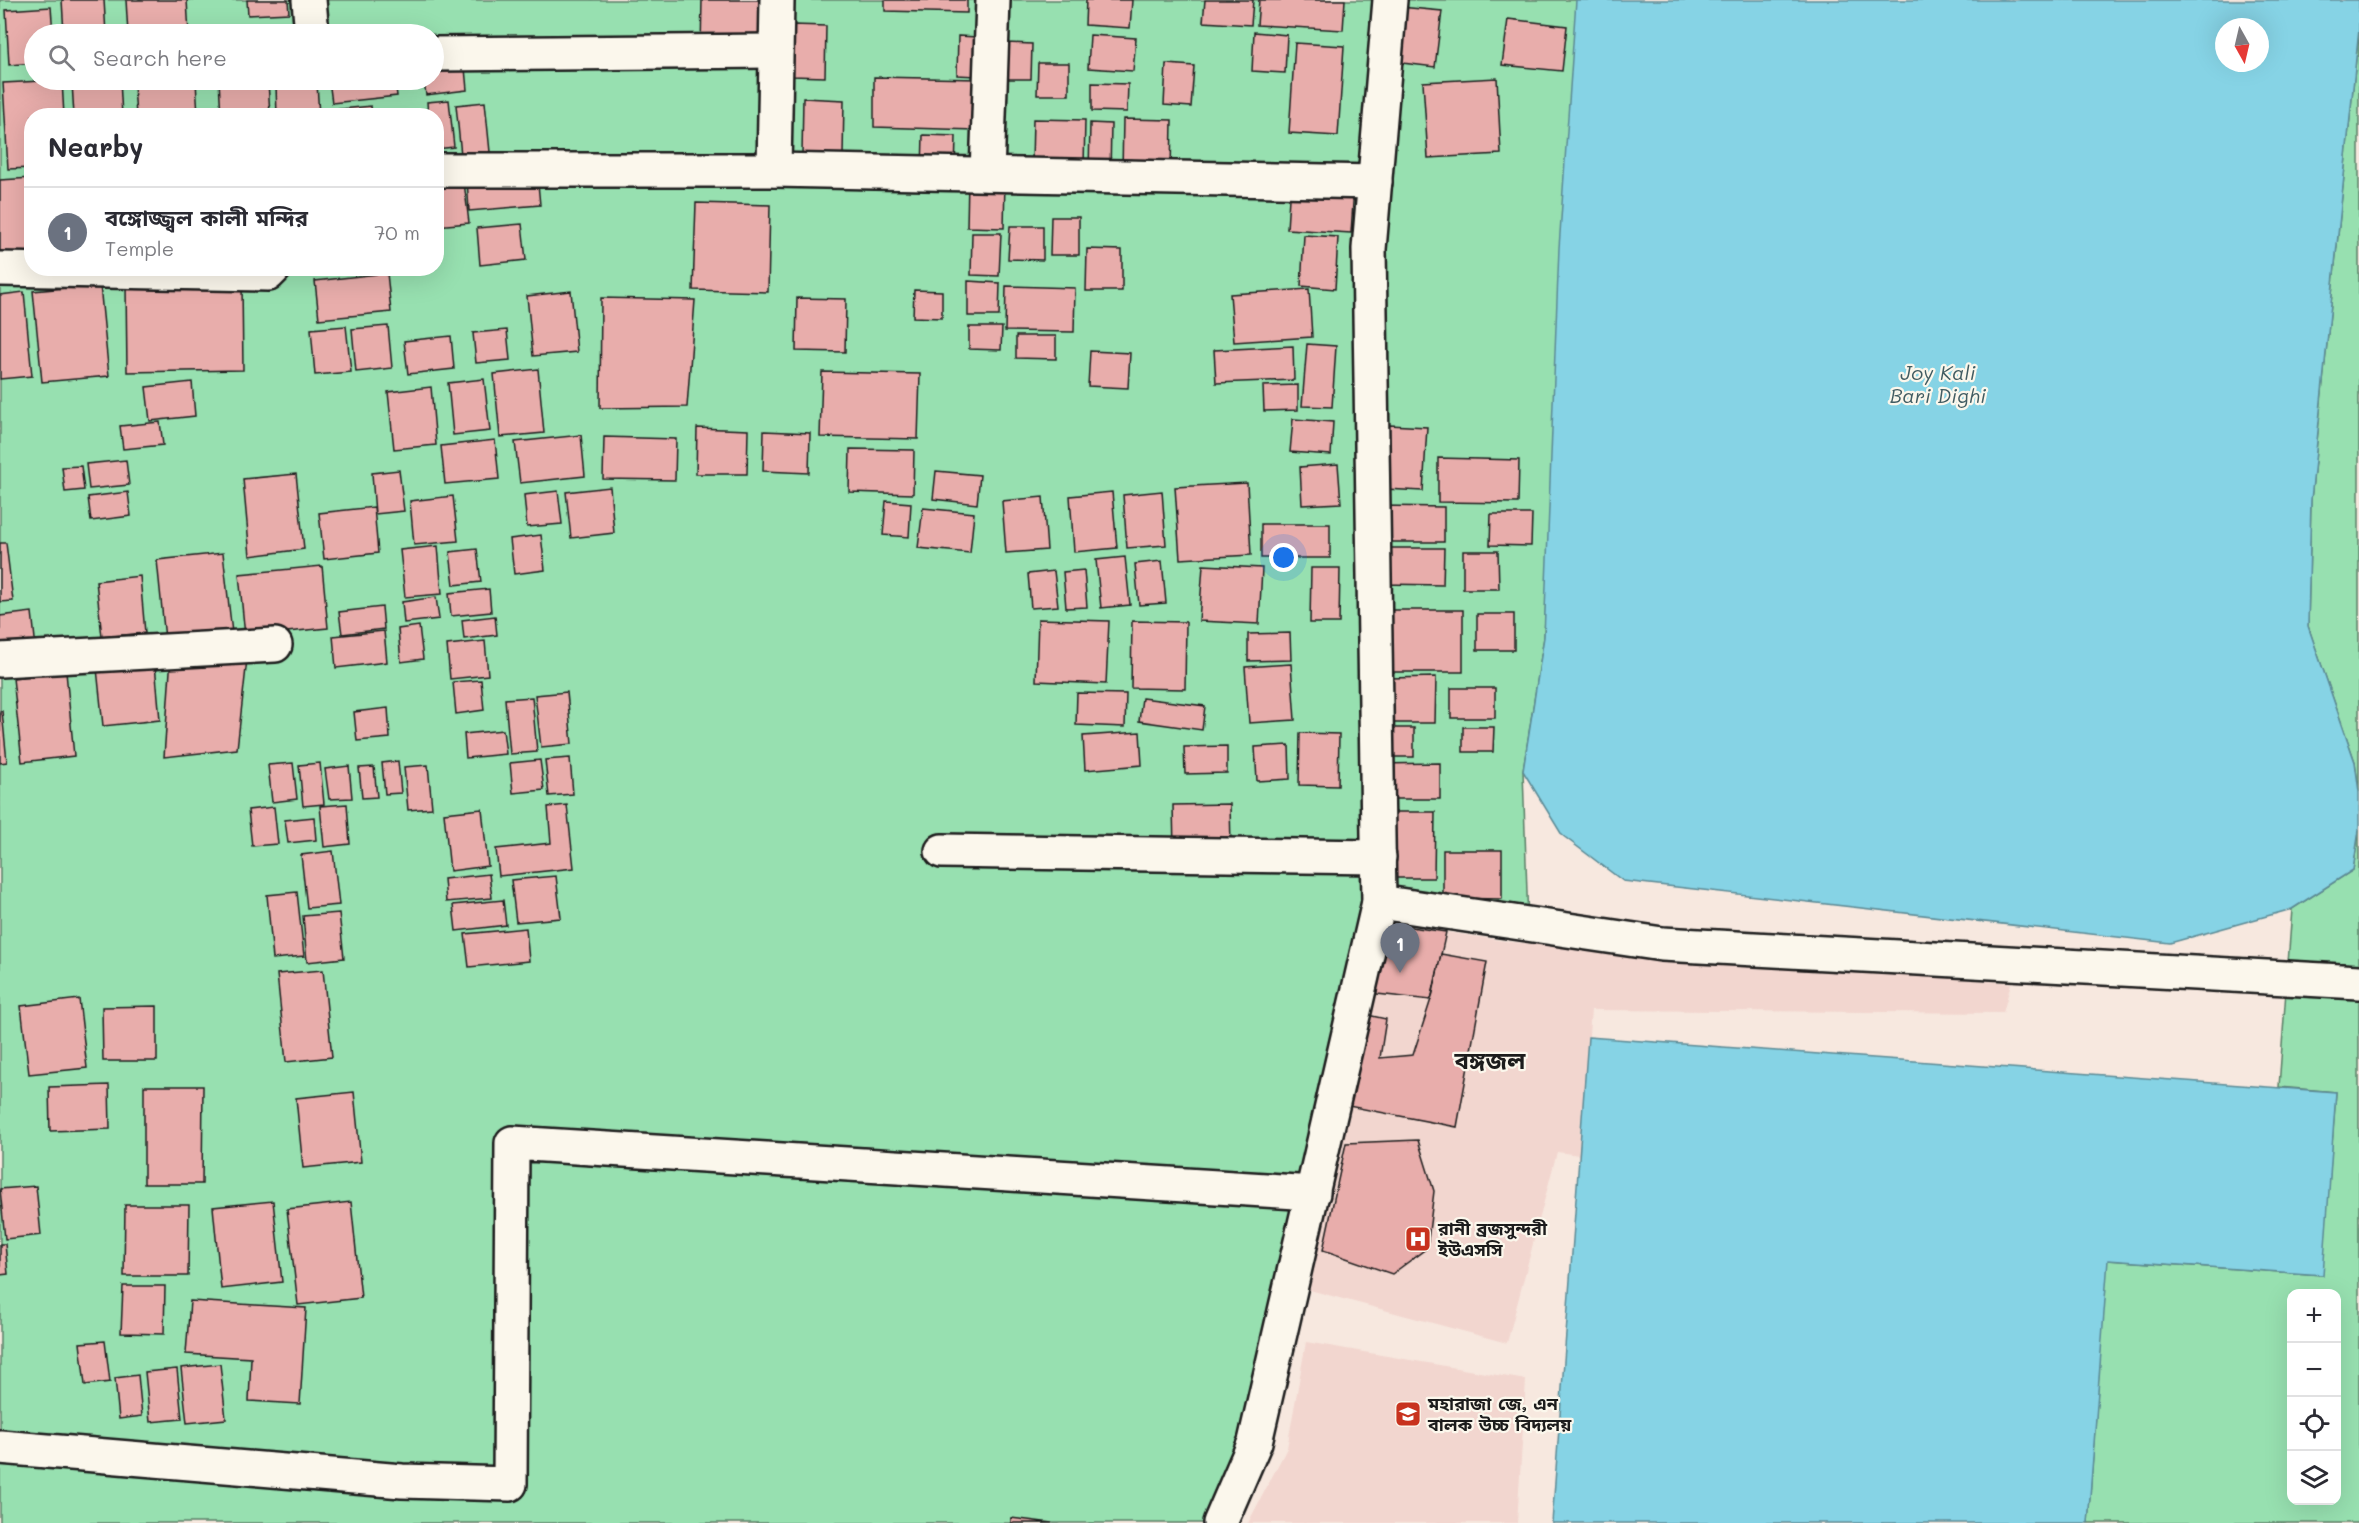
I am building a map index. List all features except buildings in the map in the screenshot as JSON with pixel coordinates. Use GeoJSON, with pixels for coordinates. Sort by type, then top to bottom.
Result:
{"type":"FeatureCollection","features":[{"type":"Feature","properties":{"kind":"street"},"geometry":{"type":"LineString","coordinates":[[309,0],[311,24]]}},
{"type":"Feature","properties":{"kind":"street"},"geometry":{"type":"LineString","coordinates":[[774,170],[777,0]]}},
{"type":"Feature","properties":{"kind":"street"},"geometry":{"type":"LineString","coordinates":[[987,174],[993,0]]}},
{"type":"Feature","properties":{"kind":"street"},"geometry":{"type":"LineString","coordinates":[[1220,1523],[1255,1442],[1379,902],[1370,249],[1390,0]]}},
{"type":"Feature","properties":{"kind":"street"},"geometry":{"type":"LineString","coordinates":[[444,54],[776,51]]}},
{"type":"Feature","properties":{"kind":"street"},"geometry":{"type":"LineString","coordinates":[[444,170],[774,170],[1375,182]]}},
{"type":"Feature","properties":{"kind":"street"},"geometry":{"type":"LineString","coordinates":[[0,268],[24,269]]}},
{"type":"Feature","properties":{"kind":"street"},"geometry":{"type":"LineString","coordinates":[[0,660],[275,645]]}},
{"type":"Feature","properties":{"kind":"street"},"geometry":{"type":"LineString","coordinates":[[942,851],[1379,857]]}},
{"type":"Feature","properties":{"kind":"street"},"geometry":{"type":"LineString","coordinates":[[1379,902],[1662,944],[2359,982]]}},
{"type":"Feature","properties":{"kind":"street"},"geometry":{"type":"LineString","coordinates":[[0,1447],[402,1481],[510,1484],[512,1143],[1313,1193]]}},
{"type":"Feature","properties":{"kind":"shaded area"},"geometry":{"type":"Polygon","coordinates":[[[1446,932],[1511,942],[2011,983],[2003,1013],[1591,1010],[1579,1155],[1557,1152],[1507,1343],[1291,1285],[1359,992],[1431,1000],[1446,932]]]}},
{"type":"Feature","properties":{"kind":"shaded area","name":"মহারাজা জে, এন বালক উচ্চ বিদ্যলয়"},"geometry":{"type":"Polygon","coordinates":[[[1306,1342],[1526,1380],[1517,1523],[1248,1523],[1287,1448],[1306,1342]]]}},
{"type":"Feature","properties":{"kind":"green space"},"geometry":{"type":"Polygon","coordinates":[[[0,0],[1578,0],[1544,637],[1523,771],[1528,924],[1379,902],[1220,1523],[0,1523],[0,0]]]}},
{"type":"Feature","properties":{"kind":"green space"},"geometry":{"type":"Polygon","coordinates":[[[2359,29],[2359,792],[2355,762],[2308,626],[2311,500],[2359,29]]]}},
{"type":"Feature","properties":{"kind":"green space"},"geometry":{"type":"Polygon","coordinates":[[[2359,830],[2359,1523],[2088,1523],[2107,1260],[2322,1275],[2336,1092],[2279,1087],[2292,909],[2353,870],[2359,830]]]}},
{"type":"Feature","properties":{"kind":"water","name":"Joy Kali Bari Dighi"},"geometry":{"type":"Polygon","coordinates":[[[1576,0],[2359,0],[2359,29],[2311,500],[2308,626],[2355,762],[2359,792],[2359,830],[2353,870],[2292,909],[2170,943],[1623,881],[1562,835],[1523,771],[1544,637],[1559,248],[1576,0]]]}},
{"type":"Feature","properties":{"kind":"water"},"geometry":{"type":"Polygon","coordinates":[[[1588,1037],[2336,1092],[2323,1275],[2108,1260],[2088,1523],[1552,1523],[1588,1037]]]}},
{"type":"Feature","properties":{"kind":"place","name":"বঙ্গোজ্জ্বল কালী মন্দির"},"geometry":{"type":"Point","coordinates":[1400,973]}},
{"type":"Feature","properties":{"kind":"place","name":"রানী ব্রজসুন্দরী ইউএসসি"},"geometry":{"type":"Point","coordinates":[1418,1239]}},
{"type":"Feature","properties":{"kind":"place","name":"মহারাজা জে, এন বালক উচ্চ বিদ্যলয়"},"geometry":{"type":"Point","coordinates":[1408,1414]}},
{"type":"Feature","properties":{"kind":"district","name":"বঙ্গজল"},"geometry":{"type":"Point","coordinates":[1490,1061]}}]}
